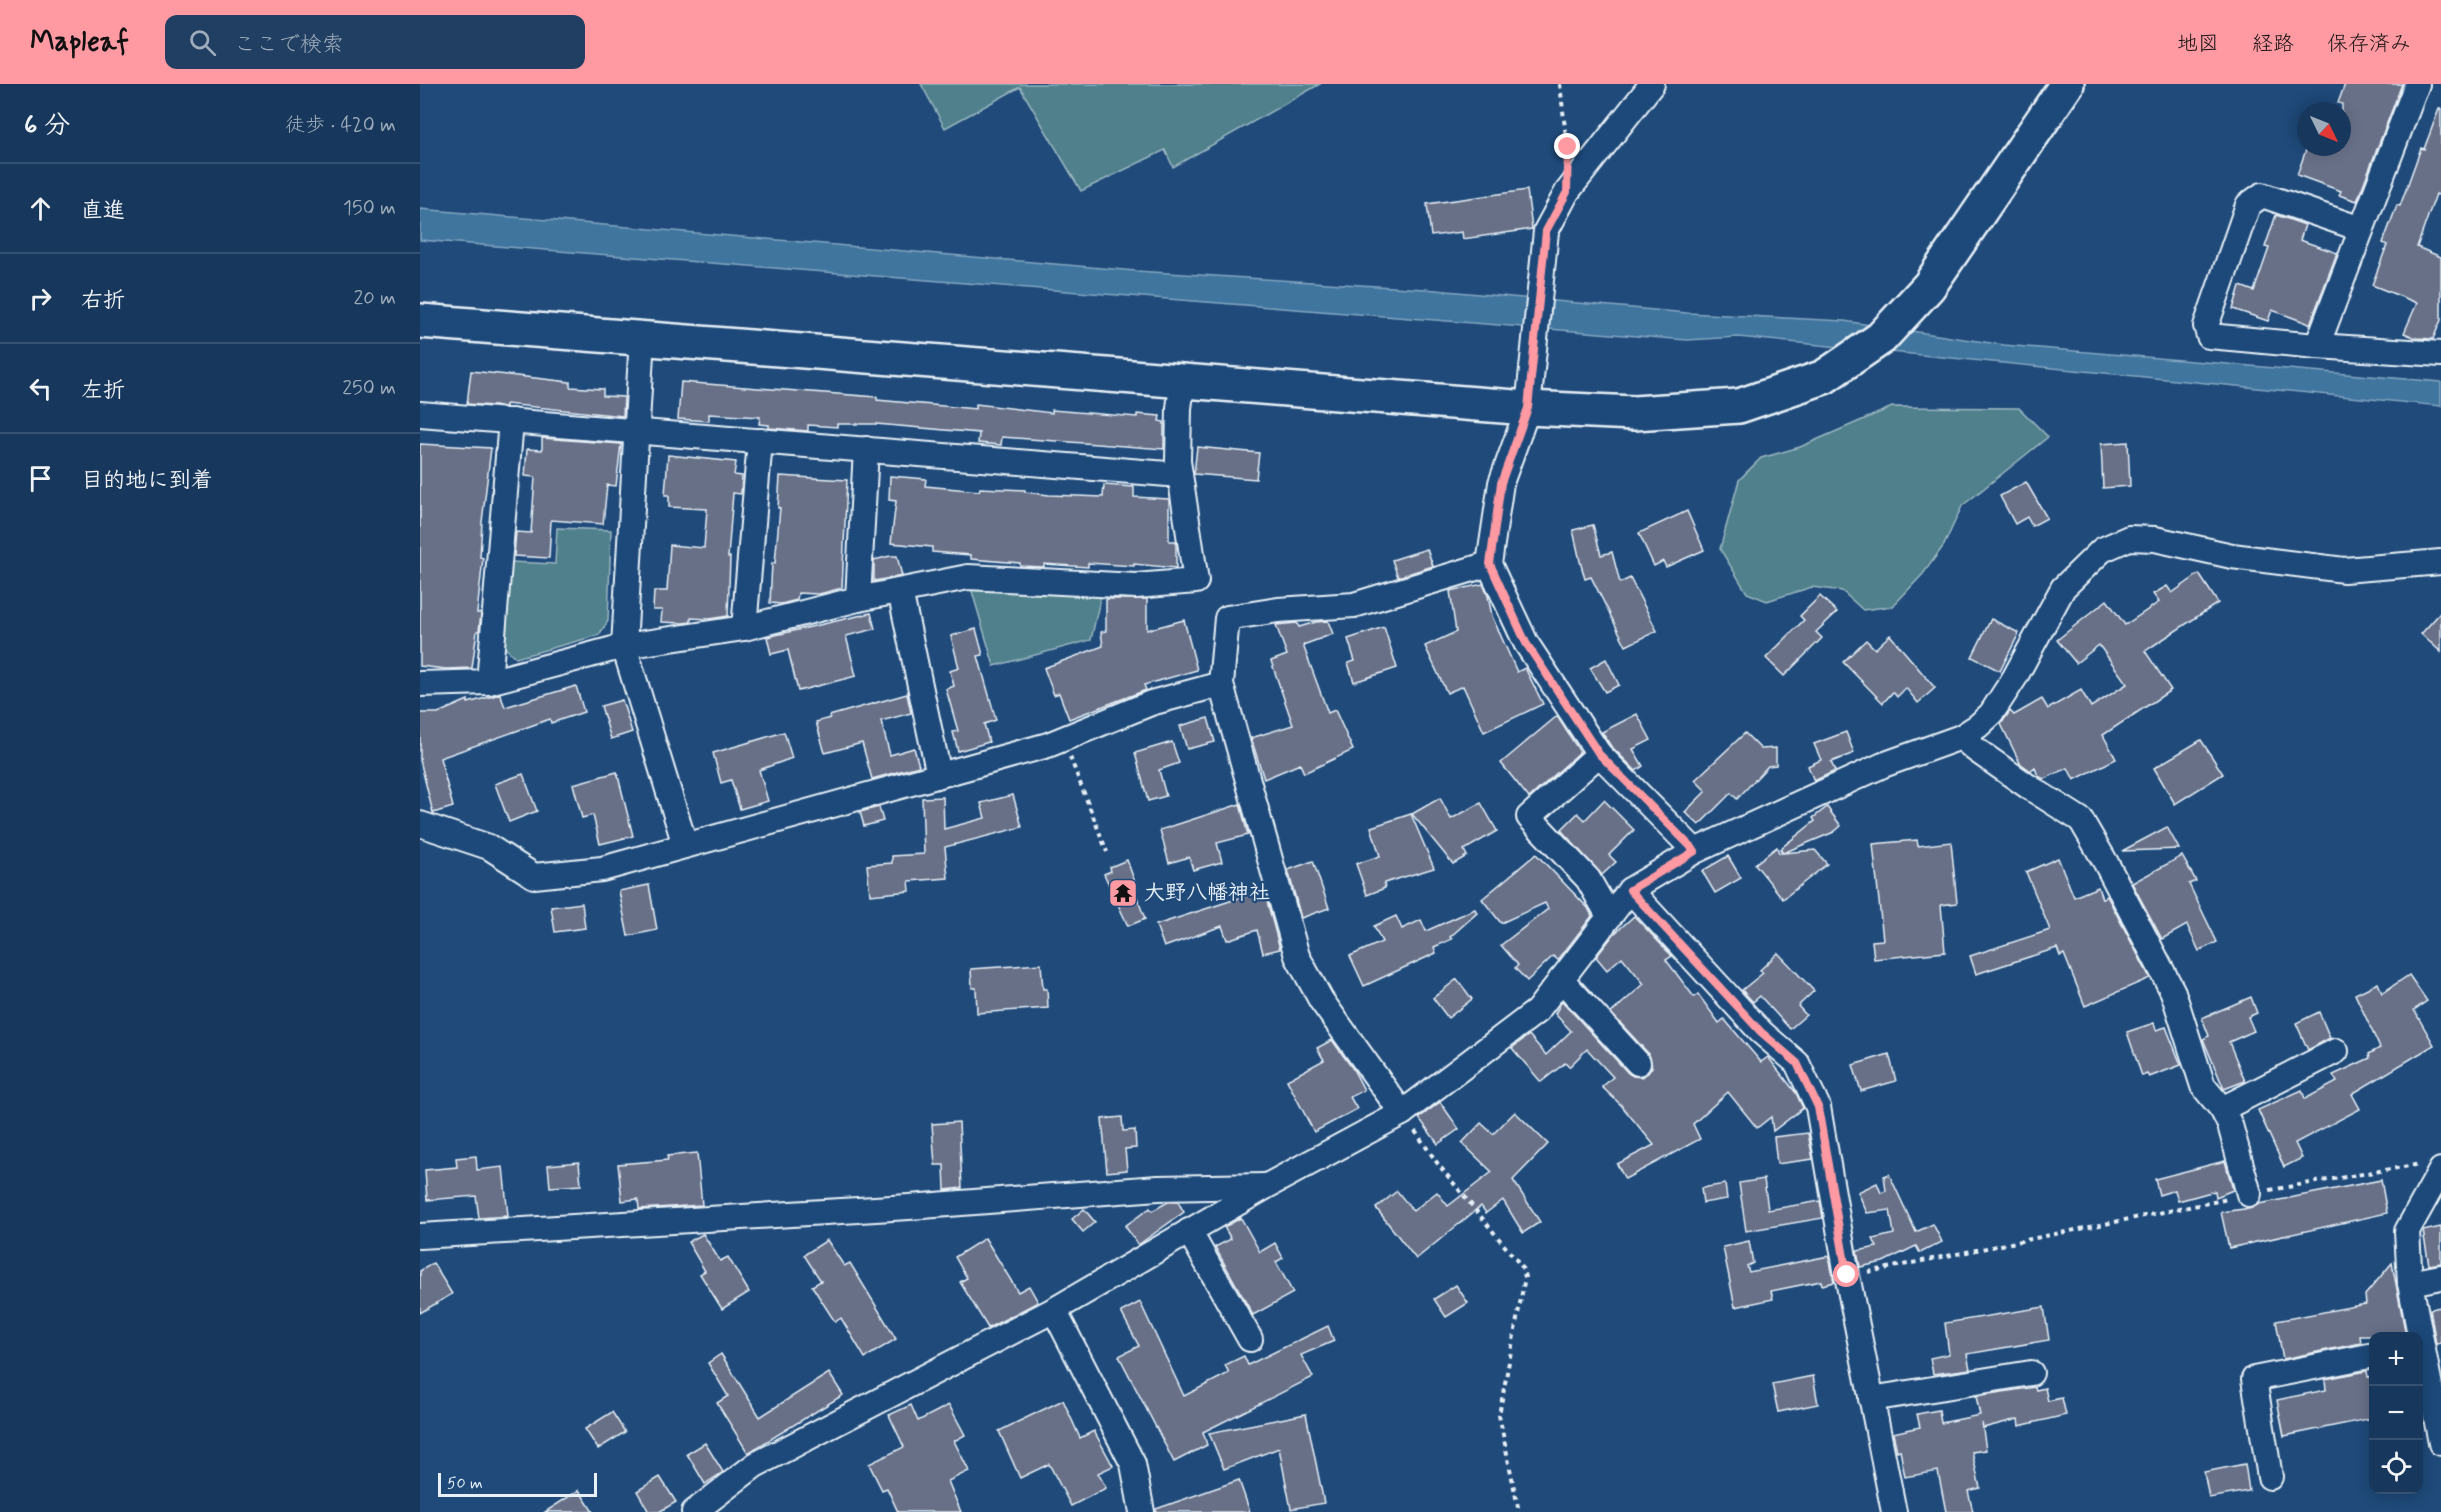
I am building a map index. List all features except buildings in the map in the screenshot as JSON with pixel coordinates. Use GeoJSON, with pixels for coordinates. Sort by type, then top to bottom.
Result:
{"type":"FeatureCollection","features":[{"type":"Feature","properties":{"kind":"street"},"geometry":{"type":"LineString","coordinates":[[1652,84],[1567,192],[1546,231],[1528,408],[1501,483],[1490,564],[1526,643],[1599,754],[1695,851]]}},
{"type":"Feature","properties":{"kind":"street"},"geometry":{"type":"LineString","coordinates":[[420,321],[1183,379],[1528,408],[1634,413],[1739,406],[1824,377],[1881,338],[1929,286],[2067,84]]}},
{"type":"Feature","properties":{"kind":"street"},"geometry":{"type":"LineString","coordinates":[[2317,346],[2417,84]]}},
{"type":"Feature","properties":{"kind":"street"},"geometry":{"type":"LineString","coordinates":[[2361,229],[2262,195],[2248,205],[2206,326],[2210,336],[2441,354]]}},
{"type":"Feature","properties":{"kind":"street"},"geometry":{"type":"LineString","coordinates":[[642,337],[624,646],[685,845]]}},
{"type":"Feature","properties":{"kind":"street"},"geometry":{"type":"LineString","coordinates":[[420,684],[489,682],[624,646],[744,628],[858,599],[968,577],[1136,586],[1196,581],[1178,461],[1179,408],[1183,379]]}},
{"type":"Feature","properties":{"kind":"street"},"geometry":{"type":"LineString","coordinates":[[420,414],[1180,475]]}},
{"type":"Feature","properties":{"kind":"street"},"geometry":{"type":"LineString","coordinates":[[489,682],[511,421]]}},
{"type":"Feature","properties":{"kind":"street"},"geometry":{"type":"LineString","coordinates":[[744,628],[760,441]]}},
{"type":"Feature","properties":{"kind":"street"},"geometry":{"type":"LineString","coordinates":[[858,599],[866,449]]}},
{"type":"Feature","properties":{"kind":"street"},"geometry":{"type":"LineString","coordinates":[[694,1512],[755,1465],[1054,1310],[1267,1186],[1402,1113],[1537,1011],[1630,890],[1695,851],[1883,765],[1961,736],[1978,726],[1991,714],[2015,677],[2062,588],[2102,550],[2129,538],[2155,538],[2232,556],[2344,570],[2441,562]]}},
{"type":"Feature","properties":{"kind":"street"},"geometry":{"type":"LineString","coordinates":[[1402,1113],[1320,1000],[1297,956],[1221,684],[1227,618],[1278,610],[1354,605],[1490,564]]}},
{"type":"Feature","properties":{"kind":"street"},"geometry":{"type":"LineString","coordinates":[[900,591],[939,775]]}},
{"type":"Feature","properties":{"kind":"street"},"geometry":{"type":"LineString","coordinates":[[420,824],[489,847],[534,876],[602,869],[1047,745],[1150,703],[1221,684]]}},
{"type":"Feature","properties":{"kind":"street"},"geometry":{"type":"LineString","coordinates":[[1961,736],[1976,750],[2028,787],[2081,820],[2106,862],[2172,992],[2203,1086],[2222,1109],[2230,1125],[2249,1194]]}},
{"type":"Feature","properties":{"kind":"street"},"geometry":{"type":"LineString","coordinates":[[1599,754],[1529,817],[1588,879],[1609,916]]}},
{"type":"Feature","properties":{"kind":"street"},"geometry":{"type":"LineString","coordinates":[[1630,890],[1761,1032],[1797,1063],[1818,1107],[1847,1275],[1894,1512]]}},
{"type":"Feature","properties":{"kind":"street"},"geometry":{"type":"LineString","coordinates":[[1561,979],[1638,1062]]}},
{"type":"Feature","properties":{"kind":"street"},"geometry":{"type":"LineString","coordinates":[[2222,1109],[2336,1051]]}},
{"type":"Feature","properties":{"kind":"street"},"geometry":{"type":"LineString","coordinates":[[2418,1332],[2410,1283],[2408,1232],[2435,1166]]}},
{"type":"Feature","properties":{"kind":"street"},"geometry":{"type":"LineString","coordinates":[[420,1236],[909,1207],[1158,1188],[1267,1186]]}},
{"type":"Feature","properties":{"kind":"street"},"geometry":{"type":"LineString","coordinates":[[1189,1231],[1250,1339]]}},
{"type":"Feature","properties":{"kind":"street"},"geometry":{"type":"LineString","coordinates":[[2410,1283],[2441,1277]]}},
{"type":"Feature","properties":{"kind":"street"},"geometry":{"type":"LineString","coordinates":[[1054,1310],[1133,1464],[1142,1512]]}},
{"type":"Feature","properties":{"kind":"street"},"geometry":{"type":"LineString","coordinates":[[2270,1477],[2254,1378],[2369,1356]]}},
{"type":"Feature","properties":{"kind":"street"},"geometry":{"type":"LineString","coordinates":[[2423,1357],[2437,1406],[2441,1443]]}},
{"type":"Feature","properties":{"kind":"street"},"geometry":{"type":"LineString","coordinates":[[1871,1400],[2031,1373]]}},
{"type":"Feature","properties":{"kind":"path"},"geometry":{"type":"LineString","coordinates":[[1560,84],[1568,147],[1567,192]]}},
{"type":"Feature","properties":{"kind":"path"},"geometry":{"type":"LineString","coordinates":[[1062,739],[1107,852]]}},
{"type":"Feature","properties":{"kind":"path"},"geometry":{"type":"LineString","coordinates":[[1402,1113],[1438,1164],[1522,1267],[1525,1277],[1499,1415],[1519,1512]]}},
{"type":"Feature","properties":{"kind":"path"},"geometry":{"type":"LineString","coordinates":[[1847,1275],[2249,1194],[2435,1166]]}},
{"type":"Feature","properties":{"kind":"green space"},"geometry":{"type":"Polygon","coordinates":[[[921,84],[1320,84],[1173,167],[1165,150],[1081,191],[1020,87],[945,128],[921,84]]]}},
{"type":"Feature","properties":{"kind":"green space"},"geometry":{"type":"Polygon","coordinates":[[[1892,407],[2019,408],[2048,437],[1962,506],[1944,545],[1923,574],[1893,606],[1863,610],[1842,591],[1812,587],[1767,601],[1747,593],[1720,549],[1739,480],[1761,458],[1800,447],[1892,407]]]}},
{"type":"Feature","properties":{"kind":"green space"},"geometry":{"type":"Polygon","coordinates":[[[557,528],[611,530],[608,621],[599,635],[516,658],[501,644],[510,562],[555,564],[557,528]]]}},
{"type":"Feature","properties":{"kind":"green space"},"geometry":{"type":"Polygon","coordinates":[[[971,588],[1101,595],[1091,640],[994,666],[971,588]]]}},
{"type":"Feature","properties":{"kind":"water"},"geometry":{"type":"Polygon","coordinates":[[[420,209],[1136,271],[1425,289],[1687,313],[1844,321],[2004,345],[2441,382],[2441,406],[1738,337],[1687,340],[420,240],[420,209]]]}},
{"type":"Feature","properties":{"kind":"place","name":"大野八幡神社"},"geometry":{"type":"Point","coordinates":[1123,893]}},
{"type":"Feature","properties":{"kind":"route"},"geometry":{"type":"LineString","coordinates":[[1568,147],[1567,192],[1546,231],[1528,408],[1501,483],[1490,564],[1526,643],[1599,754],[1695,851],[1630,890],[1761,1032],[1797,1063],[1818,1107],[1847,1275]]}}]}
